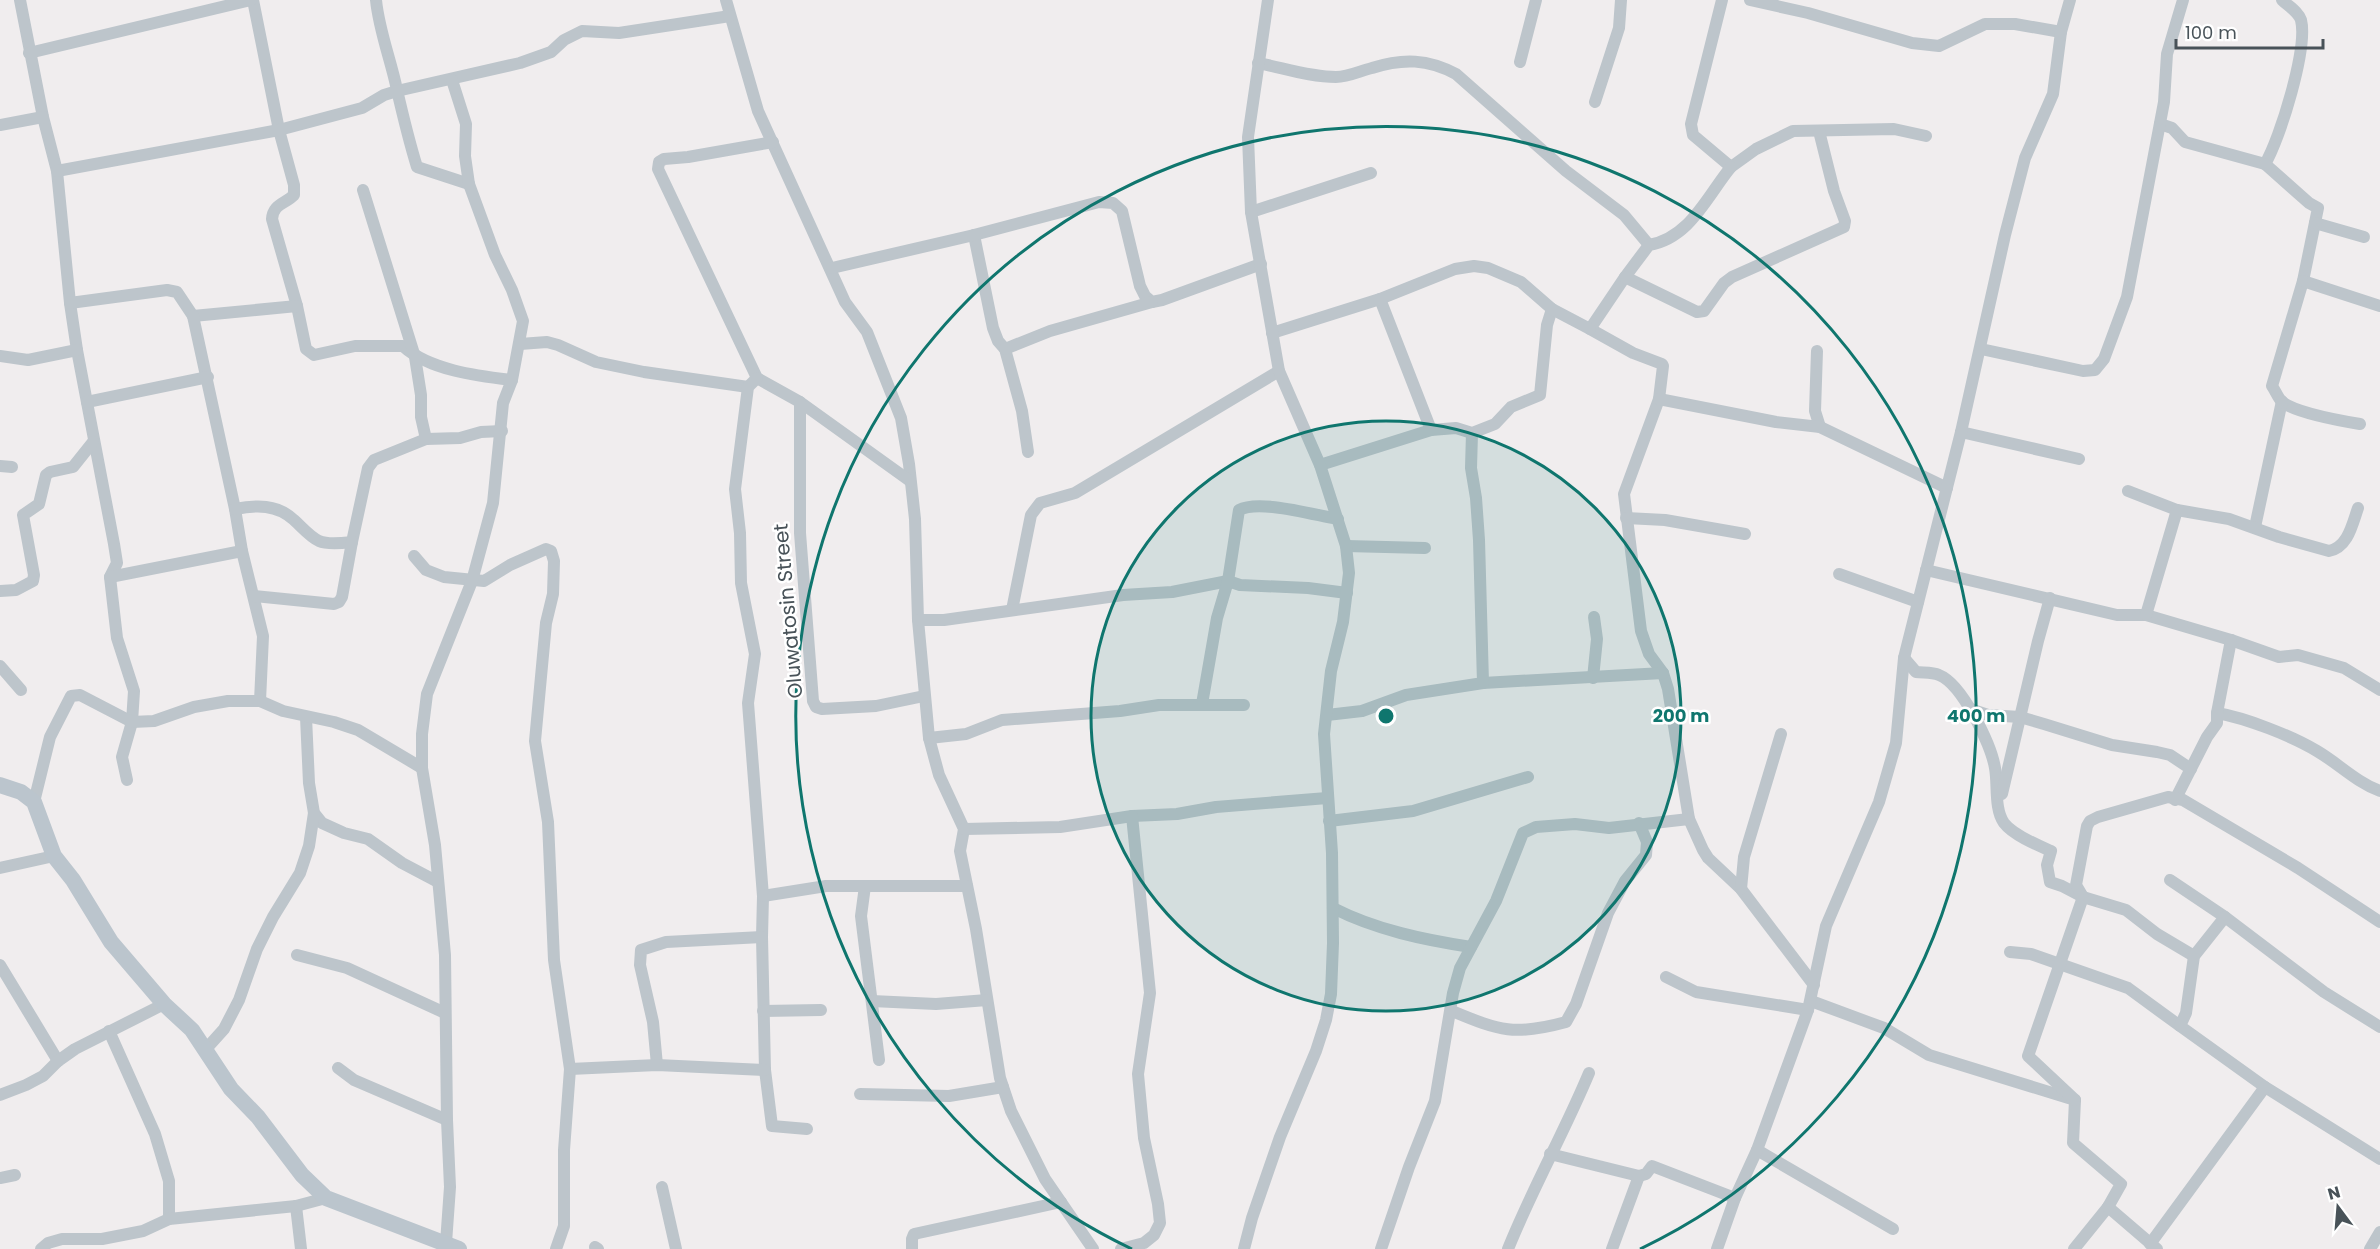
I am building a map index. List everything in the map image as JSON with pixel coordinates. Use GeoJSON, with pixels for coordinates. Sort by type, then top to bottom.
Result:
{"type":"FeatureCollection","features":[{"type":"Feature","properties":{"kind":"street"},"geometry":{"type":"LineString","coordinates":[[20,0],[29,53],[57,171],[77,350],[117,563],[110,577],[117,638],[134,691],[132,722],[122,757],[127,780]]}},
{"type":"Feature","properties":{"kind":"street"},"geometry":{"type":"LineString","coordinates":[[29,53],[252,0],[279,130],[294,185],[294,195],[277,206],[273,211],[272,219],[297,306],[306,349],[314,355],[355,346],[403,346],[415,357],[440,367],[512,380]]}},
{"type":"Feature","properties":{"kind":"street"},"geometry":{"type":"LineString","coordinates":[[376,0],[378,18],[400,109],[417,166],[469,184]]}},
{"type":"Feature","properties":{"kind":"street"},"geometry":{"type":"LineString","coordinates":[[726,0],[758,111],[832,268],[845,302],[867,332],[901,418],[909,464],[916,539],[918,620],[929,738],[939,775],[964,829],[960,851],[1003,1086],[1011,1112],[1040,1170],[1093,1249]]}},
{"type":"Feature","properties":{"kind":"street"},"geometry":{"type":"LineString","coordinates":[[1244,1249],[1252,1218],[1280,1137],[1316,1051],[1331,994],[1334,908],[1324,734],[1331,671],[1343,622],[1348,573],[1346,546],[1320,465],[1279,371],[1251,212],[1248,137],[1268,0]]}},
{"type":"Feature","properties":{"kind":"street"},"geometry":{"type":"LineString","coordinates":[[1520,62],[1536,0]]}},
{"type":"Feature","properties":{"kind":"street"},"geometry":{"type":"LineString","coordinates":[[1595,102],[1619,28],[1621,0]]}},
{"type":"Feature","properties":{"kind":"street"},"geometry":{"type":"LineString","coordinates":[[1722,0],[1691,124],[1693,135],[1731,167]]}},
{"type":"Feature","properties":{"kind":"street"},"geometry":{"type":"LineString","coordinates":[[1753,0],[1912,42],[1939,46],[1985,24],[2015,24],[2061,32]]}},
{"type":"Feature","properties":{"kind":"street"},"geometry":{"type":"LineString","coordinates":[[1717,1249],[1735,1198],[1757,1150],[1809,1005],[1826,926],[1879,802],[1896,743],[1904,658],[1981,350],[2005,236],[2025,158],[2053,94],[2061,32],[2070,0]]}},
{"type":"Feature","properties":{"kind":"street"},"geometry":{"type":"LineString","coordinates":[[1981,350],[2083,371],[2095,370],[2104,359],[2127,297],[2164,102],[2167,54],[2183,0]]}},
{"type":"Feature","properties":{"kind":"street"},"geometry":{"type":"LineString","coordinates":[[2265,164],[2274,149],[2285,118],[2301,45],[2301,21],[2298,14],[2282,0]]}},
{"type":"Feature","properties":{"kind":"street"},"geometry":{"type":"LineString","coordinates":[[57,171],[279,130],[362,108],[384,95],[397,91],[452,80],[530,59],[551,51],[564,40],[582,31],[619,33],[730,15]]}},
{"type":"Feature","properties":{"kind":"street"},"geometry":{"type":"LineString","coordinates":[[1258,63],[1316,76],[1338,77],[1379,66],[1411,61],[1438,64],[1456,74],[1566,171],[1624,214],[1649,245]]}},
{"type":"Feature","properties":{"kind":"street"},"geometry":{"type":"LineString","coordinates":[[0,785],[21,792],[34,802],[54,856],[73,880],[111,942],[164,1004],[192,1030],[231,1089],[258,1117],[302,1175],[326,1198],[453,1246],[447,1119],[445,955],[432,819],[422,768],[422,734],[427,694],[472,581],[493,503],[503,403],[512,380],[523,321],[512,290],[495,255],[469,184],[465,156],[466,124],[452,80]]}},
{"type":"Feature","properties":{"kind":"street"},"geometry":{"type":"LineString","coordinates":[[0,125],[43,117]]}},
{"type":"Feature","properties":{"kind":"street"},"geometry":{"type":"LineString","coordinates":[[2160,124],[2172,128],[2185,142],[2265,164],[2309,203],[2318,208],[2303,281],[2272,386],[2282,401],[2311,413],[2360,424]]}},
{"type":"Feature","properties":{"kind":"street"},"geometry":{"type":"LineString","coordinates":[[1590,329],[1649,245],[1661,243],[1687,226],[1731,167],[1756,149],[1793,131],[1894,129],[1926,136]]}},
{"type":"Feature","properties":{"kind":"street"},"geometry":{"type":"LineString","coordinates":[[1625,277],[1697,312],[1704,310],[1724,283],[1732,277],[1844,227],[1845,221],[1834,191],[1819,131]]}},
{"type":"Feature","properties":{"kind":"street"},"geometry":{"type":"LineString","coordinates":[[773,142],[664,159],[659,162],[658,169],[757,378],[800,402],[910,482]]}},
{"type":"Feature","properties":{"kind":"street"},"geometry":{"type":"LineString","coordinates":[[1251,212],[1371,173]]}},
{"type":"Feature","properties":{"kind":"street"},"geometry":{"type":"LineString","coordinates":[[363,190],[415,357],[421,394],[421,417],[426,439]]}},
{"type":"Feature","properties":{"kind":"street"},"geometry":{"type":"LineString","coordinates":[[832,268],[974,236],[1099,202],[1113,202],[1122,211],[1140,286],[1145,296],[1152,302]]}},
{"type":"Feature","properties":{"kind":"street"},"geometry":{"type":"LineString","coordinates":[[2315,223],[2364,237]]}},
{"type":"Feature","properties":{"kind":"street"},"geometry":{"type":"LineString","coordinates":[[974,236],[993,328],[998,341],[1005,349],[1022,411],[1028,452]]}},
{"type":"Feature","properties":{"kind":"street"},"geometry":{"type":"LineString","coordinates":[[1005,349],[1050,331],[1162,300],[1261,264]]}},
{"type":"Feature","properties":{"kind":"street"},"geometry":{"type":"LineString","coordinates":[[1272,333],[1380,299],[1455,270],[1474,266],[1488,268],[1521,282],[1552,309],[1633,353],[1662,364],[1659,399],[1624,494],[1641,631],[1649,654],[1663,673],[1668,689],[1689,819],[1708,858],[1741,889],[1814,985]]}},
{"type":"Feature","properties":{"kind":"street"},"geometry":{"type":"LineString","coordinates":[[2303,281],[2380,306]]}},
{"type":"Feature","properties":{"kind":"street"},"geometry":{"type":"LineString","coordinates":[[70,303],[167,290],[177,292],[193,316],[208,377],[242,551],[263,636],[260,700]]}},
{"type":"Feature","properties":{"kind":"street"},"geometry":{"type":"LineString","coordinates":[[1380,299],[1431,430]]}},
{"type":"Feature","properties":{"kind":"street"},"geometry":{"type":"LineString","coordinates":[[193,316],[297,306]]}},
{"type":"Feature","properties":{"kind":"street"},"geometry":{"type":"LineString","coordinates":[[1320,465],[1431,430],[1456,428],[1472,434],[1495,424],[1511,407],[1540,395],[1547,325],[1552,309]]}},
{"type":"Feature","properties":{"kind":"street"},"geometry":{"type":"LineString","coordinates":[[520,344],[547,342],[596,362],[644,372],[747,387]]}},
{"type":"Feature","properties":{"kind":"street"},"geometry":{"type":"LineString","coordinates":[[0,356],[28,360],[77,350]]}},
{"type":"Feature","properties":{"kind":"street"},"geometry":{"type":"LineString","coordinates":[[1817,351],[1815,411],[1820,427]]}},
{"type":"Feature","properties":{"kind":"street"},"geometry":{"type":"LineString","coordinates":[[1012,610],[1031,515],[1040,503],[1075,493],[1279,371]]}},
{"type":"Feature","properties":{"kind":"street"},"geometry":{"type":"LineString","coordinates":[[87,402],[208,377]]}},
{"type":"Feature","properties":{"kind":"street"},"geometry":{"type":"LineString","coordinates":[[757,378],[747,387],[735,489],[740,533],[741,583],[755,654],[748,703],[763,897],[765,1070],[772,1126],[807,1129]]}},
{"type":"Feature","properties":{"kind":"street"},"geometry":{"type":"LineString","coordinates":[[1659,399],[1776,422],[1820,427],[1947,488]]}},
{"type":"Feature","properties":{"kind":"street"},"geometry":{"type":"LineString","coordinates":[[2255,527],[2282,401]]}},
{"type":"Feature","properties":{"kind":"street","name":"Oluwatosin Street"},"geometry":{"type":"LineString","coordinates":[[800,402],[800,533],[813,701],[816,707],[822,709],[876,706],[924,696]]}},
{"type":"Feature","properties":{"kind":"street"},"geometry":{"type":"LineString","coordinates":[[254,597],[334,604],[339,602],[342,597],[368,468],[374,460],[426,439],[460,438],[481,432],[502,431]]}},
{"type":"Feature","properties":{"kind":"street"},"geometry":{"type":"LineString","coordinates":[[1961,432],[2079,459]]}},
{"type":"Feature","properties":{"kind":"street"},"geometry":{"type":"LineString","coordinates":[[1472,434],[1471,468],[1479,540],[1483,683]]}},
{"type":"Feature","properties":{"kind":"street"},"geometry":{"type":"LineString","coordinates":[[0,591],[16,590],[28,586],[33,581],[34,575],[22,516],[39,504],[46,475],[73,467],[93,442]]}},
{"type":"Feature","properties":{"kind":"street"},"geometry":{"type":"LineString","coordinates":[[2128,491],[2177,510],[2229,519],[2329,551],[2343,544],[2358,508]]}},
{"type":"Feature","properties":{"kind":"street"},"geometry":{"type":"LineString","coordinates":[[235,509],[256,505],[274,508],[291,517],[308,534],[321,542],[352,542]]}},
{"type":"Feature","properties":{"kind":"street"},"geometry":{"type":"LineString","coordinates":[[1202,704],[1217,618],[1228,581],[1236,517],[1239,510],[1245,506],[1261,506],[1338,519]]}},
{"type":"Feature","properties":{"kind":"street"},"geometry":{"type":"LineString","coordinates":[[2146,615],[2177,510]]}},
{"type":"Feature","properties":{"kind":"street"},"geometry":{"type":"LineString","coordinates":[[1626,518],[1665,520],[1745,534]]}},
{"type":"Feature","properties":{"kind":"street"},"geometry":{"type":"LineString","coordinates":[[1346,546],[1425,548]]}},
{"type":"Feature","properties":{"kind":"street"},"geometry":{"type":"LineString","coordinates":[[414,556],[426,570],[444,578],[472,581],[484,581],[494,577],[510,565],[546,549],[551,552],[554,561],[553,594],[546,623],[535,741],[548,822],[554,960],[570,1069],[564,1150],[564,1226],[556,1249]]}},
{"type":"Feature","properties":{"kind":"street"},"geometry":{"type":"LineString","coordinates":[[110,577],[242,551]]}},
{"type":"Feature","properties":{"kind":"street"},"geometry":{"type":"LineString","coordinates":[[1926,570],[2117,615],[2146,615],[2279,657],[2298,655],[2344,668],[2380,690]]}},
{"type":"Feature","properties":{"kind":"street"},"geometry":{"type":"LineString","coordinates":[[1839,574],[1918,602]]}},
{"type":"Feature","properties":{"kind":"street"},"geometry":{"type":"LineString","coordinates":[[918,620],[944,620],[1123,595],[1172,592],[1228,581],[1240,585],[1308,588],[1347,594]]}},
{"type":"Feature","properties":{"kind":"street"},"geometry":{"type":"LineString","coordinates":[[1999,807],[2050,598]]}},
{"type":"Feature","properties":{"kind":"street"},"geometry":{"type":"LineString","coordinates":[[1593,678],[1597,639],[1594,617]]}},
{"type":"Feature","properties":{"kind":"street"},"geometry":{"type":"LineString","coordinates":[[2175,800],[2217,723],[2231,640]]}},
{"type":"Feature","properties":{"kind":"street"},"geometry":{"type":"LineString","coordinates":[[1904,658],[1916,672],[1938,674],[1950,681],[1970,709],[1989,748],[1995,767],[1999,807],[2004,823],[2029,842],[2051,851],[2047,865],[2050,882],[2083,897],[2126,910],[2157,934],[2194,956]]}},
{"type":"Feature","properties":{"kind":"street"},"geometry":{"type":"LineString","coordinates":[[0,666],[21,690]]}},
{"type":"Feature","properties":{"kind":"street"},"geometry":{"type":"LineString","coordinates":[[1327,715],[1362,711],[1406,695],[1483,683],[1663,673]]}},
{"type":"Feature","properties":{"kind":"street"},"geometry":{"type":"LineString","coordinates":[[34,802],[50,737],[71,696],[80,695],[132,722],[154,721],[194,707],[228,700],[260,700],[283,711],[334,722],[358,730],[422,768]]}},
{"type":"Feature","properties":{"kind":"street"},"geometry":{"type":"LineString","coordinates":[[929,738],[966,734],[1002,720],[1120,711],[1159,705],[1244,705]]}},
{"type":"Feature","properties":{"kind":"street"},"geometry":{"type":"LineString","coordinates":[[1970,709],[1988,715],[2020,717],[2112,745],[2170,755],[2191,769]]}},
{"type":"Feature","properties":{"kind":"street"},"geometry":{"type":"LineString","coordinates":[[2217,713],[2232,716],[2298,741],[2318,751],[2366,786],[2380,791]]}},
{"type":"Feature","properties":{"kind":"street"},"geometry":{"type":"LineString","coordinates":[[206,1049],[224,1029],[240,1000],[262,939],[300,873],[309,846],[314,813],[309,783],[306,717]]}},
{"type":"Feature","properties":{"kind":"street"},"geometry":{"type":"LineString","coordinates":[[1741,889],[1744,857],[1780,734]]}},
{"type":"Feature","properties":{"kind":"street"},"geometry":{"type":"LineString","coordinates":[[1329,821],[1413,811],[1528,777]]}},
{"type":"Feature","properties":{"kind":"street"},"geometry":{"type":"LineString","coordinates":[[2074,1249],[2108,1207],[2121,1184],[2073,1143],[2074,1100],[2028,1056],[2083,897],[2076,885],[2090,821],[2157,799],[2168,797],[2183,800],[2298,868],[2380,922]]}},
{"type":"Feature","properties":{"kind":"street"},"geometry":{"type":"LineString","coordinates":[[964,829],[1060,827],[1132,816],[1177,814],[1216,807],[1327,798]]}},
{"type":"Feature","properties":{"kind":"street"},"geometry":{"type":"LineString","coordinates":[[314,813],[322,823],[344,833],[368,839],[402,863],[438,882]]}},
{"type":"Feature","properties":{"kind":"street"},"geometry":{"type":"LineString","coordinates":[[1121,1249],[1144,1243],[1154,1235],[1160,1222],[1144,1138],[1138,1074],[1150,993],[1132,816]]}},
{"type":"Feature","properties":{"kind":"street"},"geometry":{"type":"LineString","coordinates":[[1381,1249],[1409,1167],[1436,1101],[1452,1011],[1453,993],[1460,968],[1496,901],[1523,833],[1536,827],[1546,826],[1575,824],[1609,828],[1689,819]]}},
{"type":"Feature","properties":{"kind":"street"},"geometry":{"type":"LineString","coordinates":[[1452,1011],[1507,1031],[1531,1030],[1566,1022],[1576,1004],[1608,913],[1625,881],[1646,855],[1647,842],[1639,823]]}},
{"type":"Feature","properties":{"kind":"street"},"geometry":{"type":"LineString","coordinates":[[0,868],[54,856]]}},
{"type":"Feature","properties":{"kind":"street"},"geometry":{"type":"LineString","coordinates":[[2170,880],[2225,917],[2324,992],[2380,1028]]}},
{"type":"Feature","properties":{"kind":"street"},"geometry":{"type":"LineString","coordinates":[[763,897],[826,886],[967,886]]}},
{"type":"Feature","properties":{"kind":"street"},"geometry":{"type":"LineString","coordinates":[[865,886],[861,916],[879,1060]]}},
{"type":"Feature","properties":{"kind":"street"},"geometry":{"type":"LineString","coordinates":[[1334,908],[1349,916],[1426,940],[1471,947]]}},
{"type":"Feature","properties":{"kind":"street"},"geometry":{"type":"LineString","coordinates":[[2180,1026],[2186,1013],[2194,956],[2225,917]]}},
{"type":"Feature","properties":{"kind":"street"},"geometry":{"type":"LineString","coordinates":[[657,1065],[652,1022],[640,965],[641,950],[666,942],[762,937]]}},
{"type":"Feature","properties":{"kind":"street"},"geometry":{"type":"LineString","coordinates":[[2010,952],[2031,954],[2128,988],[2265,1087],[2380,1159]]}},
{"type":"Feature","properties":{"kind":"street"},"geometry":{"type":"LineString","coordinates":[[297,955],[347,968],[445,1013]]}},
{"type":"Feature","properties":{"kind":"street"},"geometry":{"type":"LineString","coordinates":[[0,965],[58,1061]]}},
{"type":"Feature","properties":{"kind":"street"},"geometry":{"type":"LineString","coordinates":[[1666,977],[1696,992],[1809,1005],[1884,1028],[1929,1055],[2074,1100]]}},
{"type":"Feature","properties":{"kind":"street"},"geometry":{"type":"LineString","coordinates":[[872,1000],[936,1004],[987,1000]]}},
{"type":"Feature","properties":{"kind":"street"},"geometry":{"type":"LineString","coordinates":[[0,1095],[43,1076],[75,1049],[164,1004]]}},
{"type":"Feature","properties":{"kind":"street"},"geometry":{"type":"LineString","coordinates":[[763,1011],[821,1010]]}},
{"type":"Feature","properties":{"kind":"street"},"geometry":{"type":"LineString","coordinates":[[109,1032],[155,1134],[169,1181],[169,1219]]}},
{"type":"Feature","properties":{"kind":"street"},"geometry":{"type":"LineString","coordinates":[[570,1069],[657,1065],[765,1070]]}},
{"type":"Feature","properties":{"kind":"street"},"geometry":{"type":"LineString","coordinates":[[338,1068],[354,1080],[447,1119]]}},
{"type":"Feature","properties":{"kind":"street"},"geometry":{"type":"LineString","coordinates":[[1508,1249],[1550,1154],[1569,1122],[1589,1073]]}},
{"type":"Feature","properties":{"kind":"street"},"geometry":{"type":"LineString","coordinates":[[860,1094],[949,1095],[1003,1086]]}},
{"type":"Feature","properties":{"kind":"street"},"geometry":{"type":"LineString","coordinates":[[2108,1207],[2154,1246],[2265,1087]]}},
{"type":"Feature","properties":{"kind":"street"},"geometry":{"type":"LineString","coordinates":[[1757,1150],[1893,1229]]}},
{"type":"Feature","properties":{"kind":"street"},"geometry":{"type":"LineString","coordinates":[[1550,1154],[1639,1176],[1646,1174],[1652,1166],[1735,1198]]}},
{"type":"Feature","properties":{"kind":"street"},"geometry":{"type":"LineString","coordinates":[[0,1178],[15,1175]]}},
{"type":"Feature","properties":{"kind":"street"},"geometry":{"type":"LineString","coordinates":[[1612,1249],[1639,1176]]}},
{"type":"Feature","properties":{"kind":"street"},"geometry":{"type":"LineString","coordinates":[[662,1187],[676,1249]]}},
{"type":"Feature","properties":{"kind":"street"},"geometry":{"type":"LineString","coordinates":[[41,1249],[62,1239],[102,1239],[143,1231],[169,1219],[296,1206],[326,1198]]}},
{"type":"Feature","properties":{"kind":"street"},"geometry":{"type":"LineString","coordinates":[[912,1249],[914,1234],[1061,1202]]}},
{"type":"Feature","properties":{"kind":"street"},"geometry":{"type":"LineString","coordinates":[[296,1206],[301,1249]]}},
{"type":"Feature","properties":{"kind":"street"},"geometry":{"type":"LineString","coordinates":[[2370,1249],[2380,1232]]}}]}
